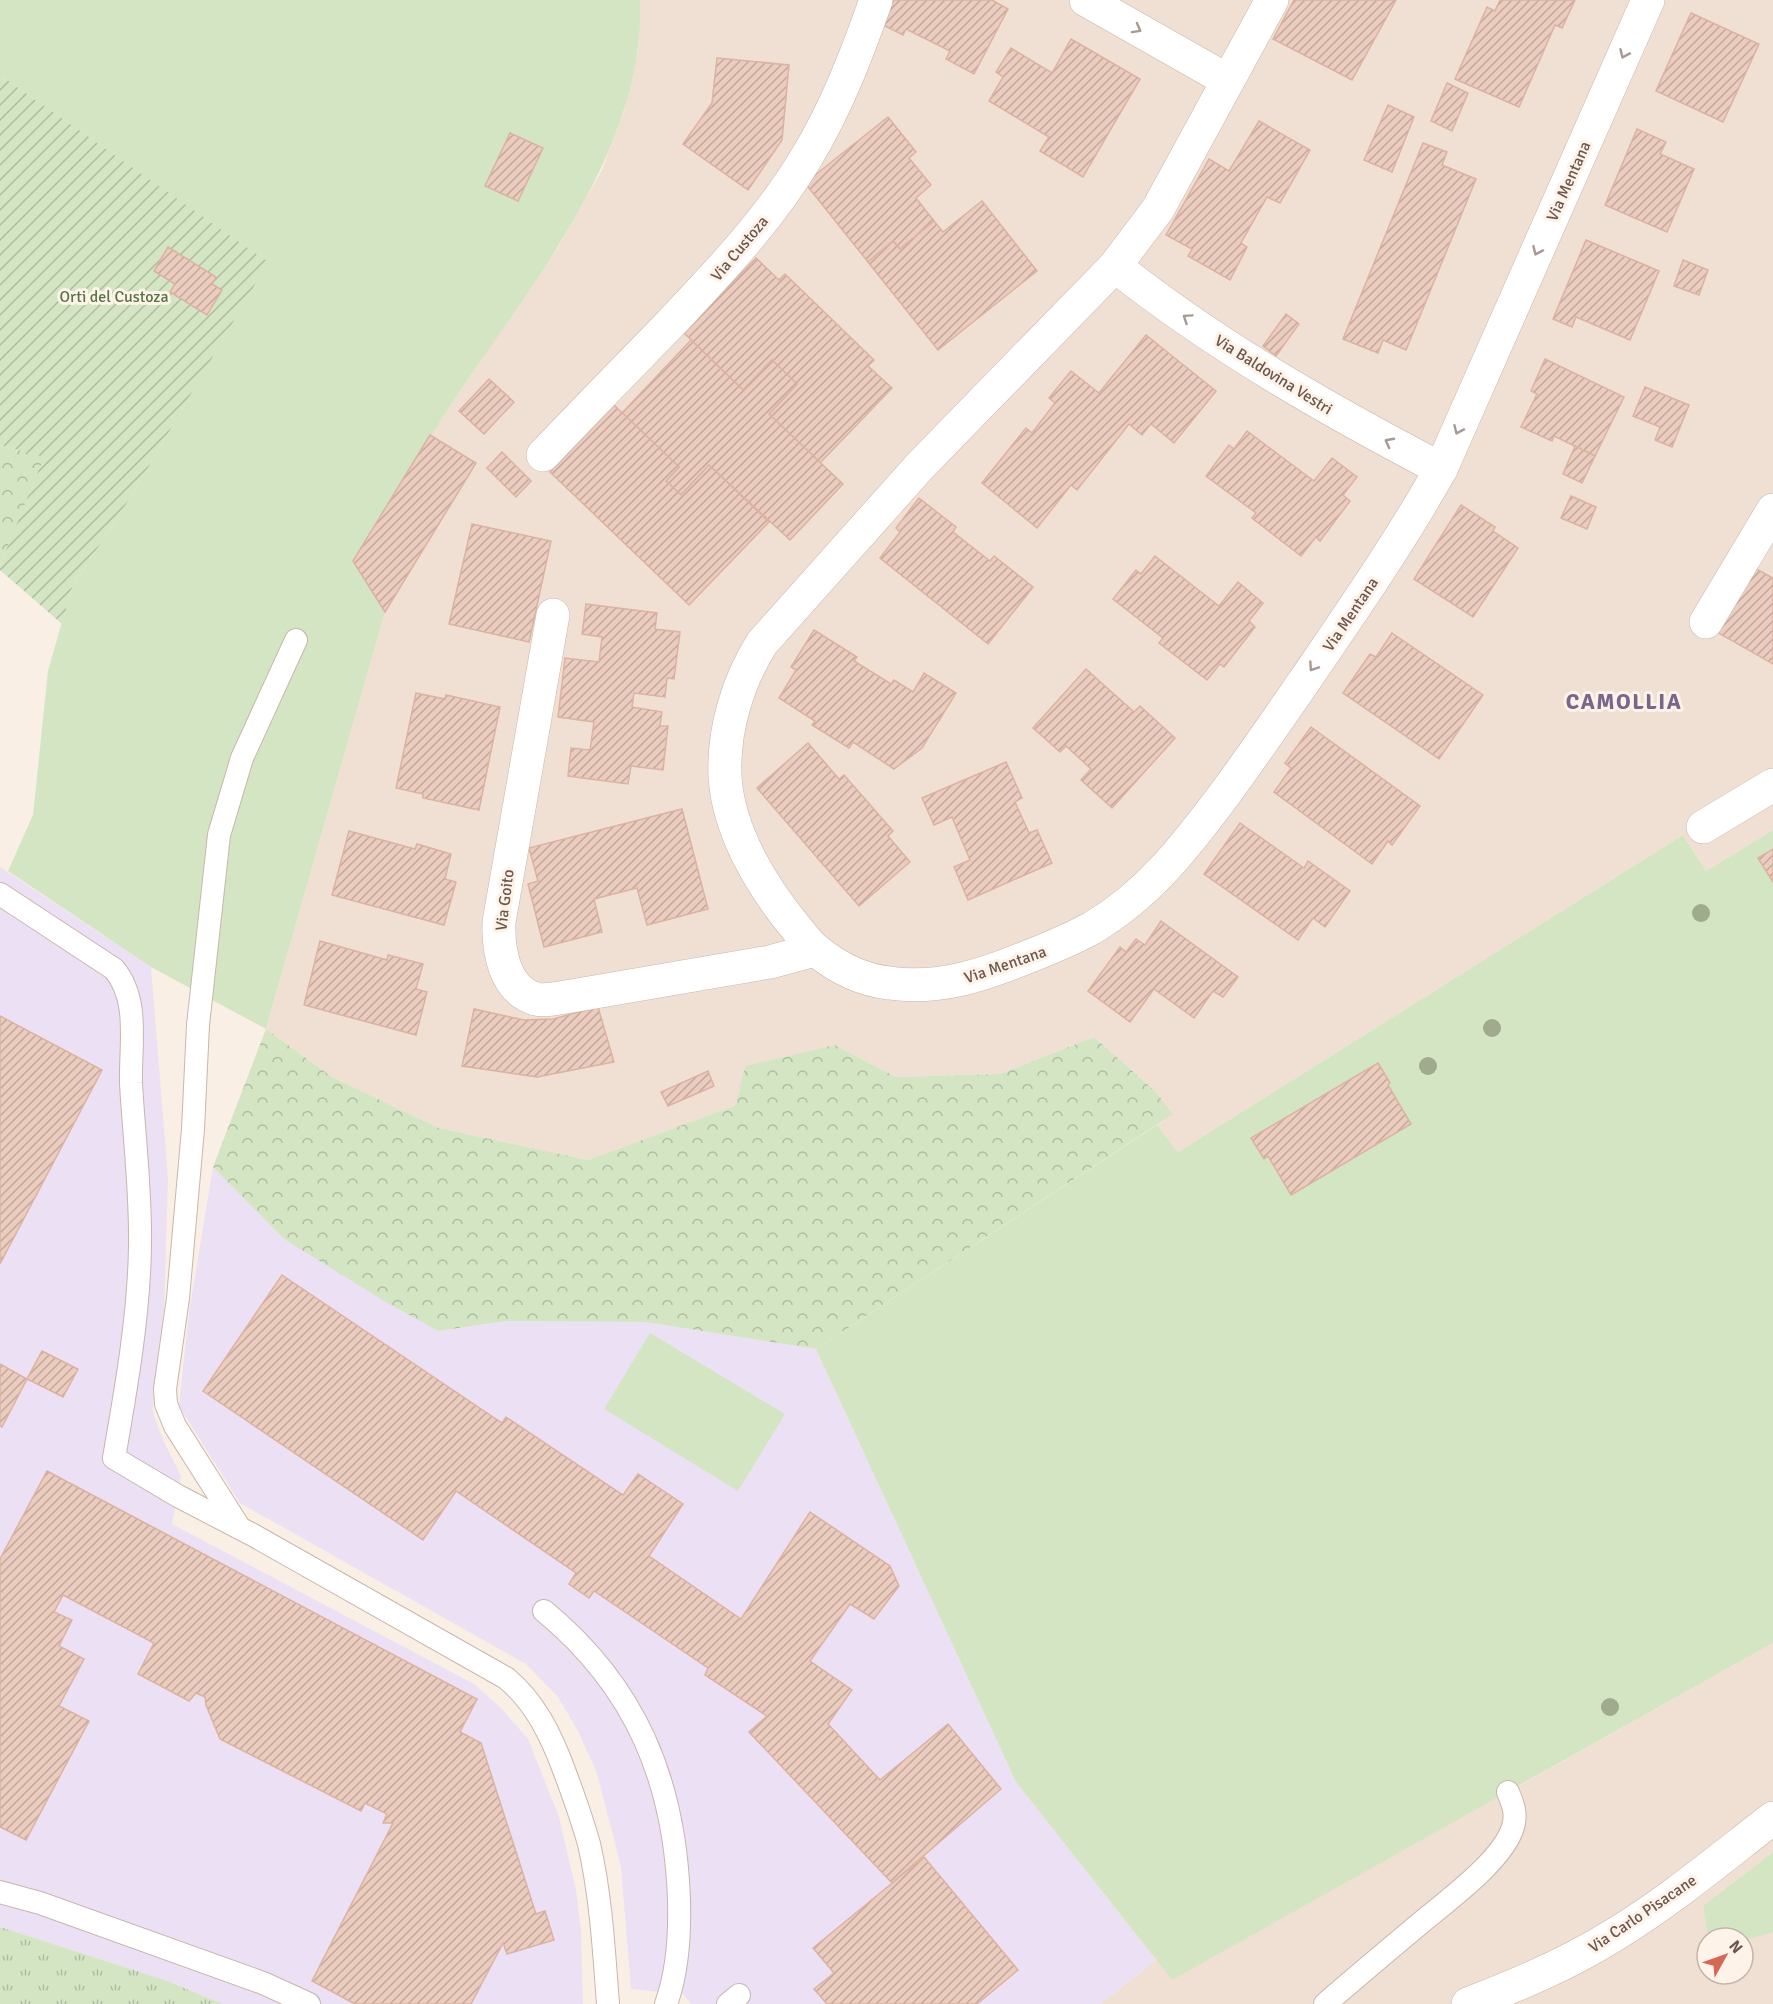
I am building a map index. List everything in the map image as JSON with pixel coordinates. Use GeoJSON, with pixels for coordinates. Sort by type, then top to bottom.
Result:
{"type":"FeatureCollection","features":[{"type":"Feature","properties":{"kind":"street","name":"Via Custoza"},"geometry":{"type":"LineString","coordinates":[[543,455],[727,264],[780,198],[807,158],[840,93],[876,0]]}},
{"type":"Feature","properties":{"kind":"street"},"geometry":{"type":"LineString","coordinates":[[1086,0],[1227,80]]}},
{"type":"Feature","properties":{"kind":"street","name":"Via Mentana"},"geometry":{"type":"LineString","coordinates":[[1272,0],[1158,209],[1115,266],[920,466],[762,643],[740,684],[727,744],[725,777],[731,811],[746,850],[763,884],[814,950],[844,970],[890,984],[936,984],[980,976],[1061,944],[1094,927],[1158,878],[1186,847],[1260,746],[1403,535],[1441,469],[1647,0]]}},
{"type":"Feature","properties":{"kind":"street","name":"Via Baldovina Vestri"},"geometry":{"type":"LineString","coordinates":[[1115,266],[1182,316],[1254,363],[1345,419],[1441,469]]}},
{"type":"Feature","properties":{"kind":"street"},"geometry":{"type":"LineString","coordinates":[[1706,622],[1773,510]]}},
{"type":"Feature","properties":{"kind":"street","name":"Via Goito"},"geometry":{"type":"LineString","coordinates":[[553,615],[499,922],[502,960],[516,987],[538,999],[560,998],[770,962],[814,950]]}},
{"type":"Feature","properties":{"kind":"street"},"geometry":{"type":"LineString","coordinates":[[1703,827],[1773,785]]}},
{"type":"Feature","properties":{"kind":"street","name":"Via Carlo Pisacane"},"geometry":{"type":"LineString","coordinates":[[1468,2004],[1536,1977],[1614,1935],[1658,1905],[1773,1818]]}},
{"type":"Feature","properties":{"kind":"lane"},"geometry":{"type":"LineString","coordinates":[[240,1528],[175,1426],[166,1404],[165,1389],[178,1298],[193,1129],[198,1025],[219,835],[242,758],[296,640]]}},
{"type":"Feature","properties":{"kind":"lane"},"geometry":{"type":"LineString","coordinates":[[0,894],[114,969],[124,982],[129,1001],[140,1248],[133,1326],[114,1458],[178,1496],[240,1528],[506,1678],[520,1689],[530,1701],[557,1752],[578,1806],[589,1845],[602,1936],[608,2004]]}},
{"type":"Feature","properties":{"kind":"lane"},"geometry":{"type":"LineString","coordinates":[[544,1611],[566,1629],[591,1656],[621,1695],[652,1755],[664,1789],[678,1871],[679,1918],[678,1951],[666,2004]]}},
{"type":"Feature","properties":{"kind":"lane"},"geometry":{"type":"LineString","coordinates":[[1325,2004],[1468,1883],[1491,1860],[1513,1828],[1515,1812],[1508,1792]]}},
{"type":"Feature","properties":{"kind":"lane"},"geometry":{"type":"LineString","coordinates":[[0,1892],[40,1903],[263,1983],[309,2004]]}},
{"type":"Feature","properties":{"kind":"shaded area"},"geometry":{"type":"Polygon","coordinates":[[[640,0],[1773,0],[1773,830],[1706,871],[1683,835],[1178,1152],[1157,1125],[1173,1114],[1156,1092],[1094,1037],[1000,1074],[896,1077],[835,1045],[746,1066],[736,1105],[588,1160],[439,1128],[332,1077],[266,1029],[385,612],[353,561],[430,435],[560,244],[602,170],[624,111],[638,50],[640,0]]]}},
{"type":"Feature","properties":{"kind":"shaded area"},"geometry":{"type":"Polygon","coordinates":[[[0,867],[151,967],[168,1179],[164,1310],[154,1384],[153,1413],[181,1476],[172,1524],[474,1684],[501,1708],[528,1739],[559,1817],[576,1890],[581,1931],[583,2004],[223,2004],[162,1979],[0,1927],[0,867]]]}},
{"type":"Feature","properties":{"kind":"shaded area"},"geometry":{"type":"Polygon","coordinates":[[[213,1167],[284,1239],[438,1331],[506,1321],[645,1322],[816,1349],[1016,1782],[1156,1960],[1101,2004],[691,2004],[683,1994],[631,1989],[621,1867],[597,1773],[578,1731],[558,1697],[526,1664],[240,1503],[179,1406],[189,1313],[213,1167]]]}},
{"type":"Feature","properties":{"kind":"shaded area"},"geometry":{"type":"Polygon","coordinates":[[[1773,1643],[1773,1852],[1703,1906],[1706,1926],[1695,1926],[1695,1986],[1755,1986],[1755,1936],[1773,1931],[1773,2004],[1101,2004],[1156,1960],[1508,1792],[1773,1643]]]}},
{"type":"Feature","properties":{"kind":"green space"},"geometry":{"type":"Polygon","coordinates":[[[0,0],[640,0],[637,53],[625,105],[606,156],[582,206],[523,300],[434,430],[353,561],[385,612],[266,1029],[151,967],[8,871],[33,815],[48,671],[72,587],[132,495],[267,262],[0,75],[0,0]]]}},
{"type":"Feature","properties":{"kind":"green space","name":"Orti del Custoza"},"geometry":{"type":"Polygon","coordinates":[[[0,75],[268,262],[132,495],[72,587],[62,624],[0,570],[0,565],[44,457],[0,445],[0,75]]]}},
{"type":"Feature","properties":{"kind":"green space"},"geometry":{"type":"Polygon","coordinates":[[[0,445],[45,457],[0,565],[0,445]]]}},
{"type":"Feature","properties":{"kind":"green space"},"geometry":{"type":"Polygon","coordinates":[[[1773,830],[1773,1643],[1172,1980],[1016,1782],[816,1349],[1157,1125],[1178,1152],[1683,835],[1706,871],[1773,830]]]}},
{"type":"Feature","properties":{"kind":"green space"},"geometry":{"type":"Polygon","coordinates":[[[266,1029],[332,1077],[439,1128],[588,1160],[736,1105],[745,1066],[835,1045],[896,1077],[1000,1074],[1094,1037],[1156,1092],[1173,1114],[816,1349],[645,1322],[506,1321],[438,1331],[389,1304],[284,1239],[213,1167],[266,1029]]]}},
{"type":"Feature","properties":{"kind":"green space"},"geometry":{"type":"Polygon","coordinates":[[[650,1333],[785,1414],[738,1491],[604,1409],[650,1333]]]}},
{"type":"Feature","properties":{"kind":"green space"},"geometry":{"type":"Polygon","coordinates":[[[1773,1852],[1773,1932],[1755,1937],[1755,1926],[1706,1926],[1703,1906],[1773,1852]]]}},
{"type":"Feature","properties":{"kind":"green space"},"geometry":{"type":"Polygon","coordinates":[[[0,1927],[162,1979],[223,2004],[0,2004],[0,1927]]]}},
{"type":"Feature","properties":{"kind":"building"},"geometry":{"type":"Polygon","coordinates":[[[894,0],[992,0],[1008,9],[974,74],[946,59],[950,51],[906,29],[903,35],[881,24],[894,0]]]}},
{"type":"Feature","properties":{"kind":"building"},"geometry":{"type":"Polygon","coordinates":[[[1294,0],[1396,0],[1352,80],[1273,39],[1294,0]]]}},
{"type":"Feature","properties":{"kind":"building"},"geometry":{"type":"Polygon","coordinates":[[[1500,0],[1575,0],[1562,28],[1555,25],[1519,107],[1455,79],[1487,7],[1495,11],[1500,0]]]}},
{"type":"Feature","properties":{"kind":"building"},"geometry":{"type":"Polygon","coordinates":[[[1691,13],[1759,44],[1723,122],[1656,91],[1691,13]]]}},
{"type":"Feature","properties":{"kind":"building"},"geometry":{"type":"Polygon","coordinates":[[[1071,39],[1140,79],[1083,177],[1040,151],[1049,137],[989,101],[1003,77],[996,72],[1011,48],[1052,73],[1071,39]]]}},
{"type":"Feature","properties":{"kind":"building"},"geometry":{"type":"Polygon","coordinates":[[[717,58],[789,65],[782,140],[748,190],[683,144],[712,103],[717,58]]]}},
{"type":"Feature","properties":{"kind":"building"},"geometry":{"type":"Polygon","coordinates":[[[1447,83],[1468,93],[1452,131],[1431,121],[1447,83]]]}},
{"type":"Feature","properties":{"kind":"building"},"geometry":{"type":"Polygon","coordinates":[[[1388,105],[1414,117],[1392,172],[1364,160],[1388,105]]]}},
{"type":"Feature","properties":{"kind":"building"},"geometry":{"type":"Polygon","coordinates":[[[888,117],[916,152],[909,158],[931,185],[916,198],[934,221],[900,249],[893,241],[868,262],[805,183],[888,117]]]}},
{"type":"Feature","properties":{"kind":"building"},"geometry":{"type":"Polygon","coordinates":[[[1259,121],[1310,150],[1280,203],[1267,197],[1241,243],[1247,247],[1230,280],[1188,256],[1192,249],[1166,235],[1209,159],[1229,171],[1259,121]]]}},
{"type":"Feature","properties":{"kind":"building"},"geometry":{"type":"Polygon","coordinates":[[[1637,129],[1666,142],[1660,154],[1694,169],[1667,232],[1605,205],[1637,129]]]}},
{"type":"Feature","properties":{"kind":"building"},"geometry":{"type":"Polygon","coordinates":[[[510,133],[543,148],[518,201],[485,186],[510,133]]]}},
{"type":"Feature","properties":{"kind":"building"},"geometry":{"type":"Polygon","coordinates":[[[1423,143],[1447,152],[1442,165],[1476,179],[1406,350],[1383,340],[1378,353],[1343,339],[1423,143]]]}},
{"type":"Feature","properties":{"kind":"building"},"geometry":{"type":"Polygon","coordinates":[[[982,201],[1037,271],[938,350],[868,262],[893,241],[900,249],[934,221],[943,232],[982,201]]]}},
{"type":"Feature","properties":{"kind":"building"},"geometry":{"type":"Polygon","coordinates":[[[1586,240],[1659,271],[1630,340],[1576,317],[1572,327],[1553,319],[1586,240]]]}},
{"type":"Feature","properties":{"kind":"building"},"geometry":{"type":"Polygon","coordinates":[[[168,247],[216,277],[212,284],[222,290],[207,315],[170,292],[175,284],[154,271],[168,247]]]}},
{"type":"Feature","properties":{"kind":"building"},"geometry":{"type":"Polygon","coordinates":[[[756,258],[779,280],[785,274],[874,360],[868,366],[892,388],[820,463],[769,414],[797,384],[772,360],[743,390],[684,333],[756,258]]]}},
{"type":"Feature","properties":{"kind":"building"},"geometry":{"type":"Polygon","coordinates":[[[1683,260],[1708,270],[1699,295],[1674,286],[1683,260]]]}},
{"type":"Feature","properties":{"kind":"building"},"geometry":{"type":"Polygon","coordinates":[[[1286,314],[1299,324],[1276,356],[1263,346],[1286,314]]]}},
{"type":"Feature","properties":{"kind":"building"},"geometry":{"type":"Polygon","coordinates":[[[1146,335],[1216,391],[1174,443],[1151,424],[1142,435],[1129,424],[1077,490],[1071,485],[1037,528],[982,483],[1026,428],[1032,433],[1055,403],[1049,398],[1071,371],[1099,393],[1146,335]]]}},
{"type":"Feature","properties":{"kind":"building"},"geometry":{"type":"Polygon","coordinates":[[[691,340],[743,390],[772,360],[797,384],[769,414],[843,484],[790,540],[709,465],[681,495],[666,481],[679,467],[622,413],[691,340]]]}},
{"type":"Feature","properties":{"kind":"building"},"geometry":{"type":"Polygon","coordinates":[[[1545,359],[1624,397],[1595,456],[1554,436],[1552,441],[1521,427],[1537,394],[1531,391],[1545,359]]]}},
{"type":"Feature","properties":{"kind":"building"},"geometry":{"type":"Polygon","coordinates":[[[489,379],[514,402],[484,434],[459,411],[489,379]]]}},
{"type":"Feature","properties":{"kind":"building"},"geometry":{"type":"Polygon","coordinates":[[[1645,387],[1689,405],[1672,447],[1655,440],[1660,427],[1633,416],[1645,387]]]}},
{"type":"Feature","properties":{"kind":"building"},"geometry":{"type":"Polygon","coordinates":[[[614,405],[679,467],[666,481],[681,495],[709,465],[769,522],[689,605],[550,472],[614,405]]]}},
{"type":"Feature","properties":{"kind":"building"},"geometry":{"type":"Polygon","coordinates":[[[1247,431],[1314,481],[1332,458],[1357,477],[1343,495],[1350,501],[1320,541],[1316,537],[1301,556],[1252,518],[1256,513],[1206,476],[1229,445],[1234,449],[1247,431]]]}},
{"type":"Feature","properties":{"kind":"building"},"geometry":{"type":"Polygon","coordinates":[[[430,435],[476,463],[385,612],[353,561],[430,435]]]}},
{"type":"Feature","properties":{"kind":"building"},"geometry":{"type":"Polygon","coordinates":[[[1575,446],[1595,456],[1582,483],[1563,474],[1575,446]]]}},
{"type":"Feature","properties":{"kind":"building"},"geometry":{"type":"Polygon","coordinates":[[[502,452],[531,481],[516,497],[487,468],[502,452]]]}},
{"type":"Feature","properties":{"kind":"building"},"geometry":{"type":"Polygon","coordinates":[[[1571,496],[1596,507],[1587,529],[1561,518],[1571,496]]]}},
{"type":"Feature","properties":{"kind":"building"},"geometry":{"type":"Polygon","coordinates":[[[919,498],[956,527],[953,532],[990,561],[994,556],[1033,587],[988,644],[880,558],[900,532],[896,528],[919,498]]]}},
{"type":"Feature","properties":{"kind":"building"},"geometry":{"type":"Polygon","coordinates":[[[1461,505],[1495,527],[1493,531],[1518,548],[1473,617],[1414,579],[1461,505]]]}},
{"type":"Feature","properties":{"kind":"building"},"geometry":{"type":"Polygon","coordinates":[[[472,524],[551,541],[529,642],[449,624],[472,524]]]}},
{"type":"Feature","properties":{"kind":"building"},"geometry":{"type":"Polygon","coordinates":[[[1155,556],[1219,606],[1238,582],[1263,603],[1249,621],[1255,627],[1224,667],[1220,664],[1207,680],[1159,643],[1163,638],[1113,599],[1136,570],[1141,574],[1155,556]]]}},
{"type":"Feature","properties":{"kind":"building"},"geometry":{"type":"Polygon","coordinates":[[[1751,566],[1773,578],[1773,664],[1715,631],[1751,566]]]}},
{"type":"Feature","properties":{"kind":"building"},"geometry":{"type":"Polygon","coordinates":[[[586,604],[657,613],[655,629],[680,632],[674,679],[667,678],[665,697],[634,693],[632,707],[662,712],[660,726],[668,726],[663,770],[631,766],[628,784],[568,776],[571,748],[590,750],[594,722],[558,717],[565,658],[599,662],[602,637],[582,634],[586,604]]]}},
{"type":"Feature","properties":{"kind":"building"},"geometry":{"type":"Polygon","coordinates":[[[814,630],[857,657],[854,661],[891,684],[894,680],[913,692],[924,673],[956,693],[922,748],[894,769],[853,742],[849,748],[812,725],[815,721],[779,698],[796,670],[791,667],[814,630]]]}},
{"type":"Feature","properties":{"kind":"building"},"geometry":{"type":"Polygon","coordinates":[[[1392,633],[1483,695],[1439,759],[1343,693],[1370,654],[1376,657],[1392,633]]]}},
{"type":"Feature","properties":{"kind":"building"},"geometry":{"type":"Polygon","coordinates":[[[1086,669],[1134,712],[1140,706],[1175,738],[1112,808],[1081,780],[1091,769],[1066,746],[1060,752],[1033,728],[1086,669]]]}},
{"type":"Feature","properties":{"kind":"building"},"geometry":{"type":"Polygon","coordinates":[[[416,693],[445,699],[446,695],[500,707],[479,810],[423,798],[423,794],[396,788],[416,693]]]}},
{"type":"Feature","properties":{"kind":"building"},"geometry":{"type":"Polygon","coordinates":[[[1311,727],[1420,806],[1392,845],[1388,841],[1372,864],[1274,792],[1291,768],[1285,763],[1311,727]]]}},
{"type":"Feature","properties":{"kind":"building"},"geometry":{"type":"Polygon","coordinates":[[[808,743],[839,779],[844,775],[893,831],[888,836],[910,862],[859,906],[757,788],[808,743]]]}},
{"type":"Feature","properties":{"kind":"building"},"geometry":{"type":"Polygon","coordinates":[[[1006,762],[1022,798],[1015,802],[1029,833],[1037,830],[1052,863],[968,900],[954,867],[970,860],[952,817],[934,825],[922,798],[1006,762]]]}},
{"type":"Feature","properties":{"kind":"building"},"geometry":{"type":"Polygon","coordinates":[[[682,809],[708,909],[647,925],[637,888],[594,899],[602,932],[544,947],[528,884],[538,881],[529,848],[682,809]]]}},
{"type":"Feature","properties":{"kind":"building"},"geometry":{"type":"Polygon","coordinates":[[[1240,823],[1304,868],[1308,861],[1350,891],[1325,927],[1313,918],[1298,940],[1204,874],[1240,823]]]}},
{"type":"Feature","properties":{"kind":"building"},"geometry":{"type":"Polygon","coordinates":[[[349,831],[415,849],[417,844],[451,854],[445,879],[456,882],[444,925],[332,895],[349,831]]]}},
{"type":"Feature","properties":{"kind":"building"},"geometry":{"type":"Polygon","coordinates":[[[1773,849],[1773,882],[1758,858],[1773,849]]]}},
{"type":"Feature","properties":{"kind":"building"},"geometry":{"type":"Polygon","coordinates":[[[1161,921],[1238,977],[1223,997],[1213,991],[1194,1018],[1154,989],[1130,1022],[1088,991],[1120,947],[1126,952],[1136,939],[1145,945],[1161,921]]]}},
{"type":"Feature","properties":{"kind":"building"},"geometry":{"type":"Polygon","coordinates":[[[320,941],[387,960],[388,955],[423,964],[416,989],[427,992],[416,1035],[304,1005],[320,941]]]}},
{"type":"Feature","properties":{"kind":"building"},"geometry":{"type":"Polygon","coordinates":[[[598,1007],[614,1062],[537,1077],[462,1066],[474,1009],[524,1020],[553,1019],[598,1007]]]}},
{"type":"Feature","properties":{"kind":"building"},"geometry":{"type":"Polygon","coordinates":[[[0,1016],[102,1070],[0,1264],[0,1016]]]}},
{"type":"Feature","properties":{"kind":"building"},"geometry":{"type":"Polygon","coordinates":[[[1378,1063],[1411,1124],[1291,1195],[1268,1156],[1264,1159],[1251,1138],[1378,1063]]]}},
{"type":"Feature","properties":{"kind":"building"},"geometry":{"type":"Polygon","coordinates":[[[708,1071],[714,1086],[668,1106],[661,1092],[708,1071]]]}},
{"type":"Feature","properties":{"kind":"building"},"geometry":{"type":"Polygon","coordinates":[[[282,1275],[502,1423],[506,1417],[623,1495],[638,1474],[683,1504],[649,1556],[741,1619],[810,1512],[890,1566],[899,1586],[874,1619],[850,1604],[810,1661],[852,1690],[828,1724],[880,1780],[948,1724],[1001,1789],[892,1883],[749,1732],[767,1716],[705,1675],[708,1668],[594,1591],[589,1598],[569,1584],[576,1573],[456,1491],[423,1540],[203,1391],[282,1275]]]}},
{"type":"Feature","properties":{"kind":"building"},"geometry":{"type":"Polygon","coordinates":[[[42,1351],[78,1369],[63,1397],[27,1379],[42,1351]]]}},
{"type":"Feature","properties":{"kind":"building"},"geometry":{"type":"Polygon","coordinates":[[[0,1364],[27,1379],[2,1427],[0,1426],[0,1364]]]}},
{"type":"Feature","properties":{"kind":"building"},"geometry":{"type":"Polygon","coordinates":[[[47,1471],[477,1699],[460,1732],[481,1743],[536,1914],[545,1911],[554,1940],[507,1954],[503,1943],[471,2004],[355,2004],[312,1981],[393,1823],[383,1823],[387,1814],[365,1803],[361,1811],[220,1739],[205,1697],[196,1693],[189,1701],[138,1674],[154,1643],[63,1595],[54,1612],[72,1620],[59,1646],[84,1659],[59,1706],[89,1721],[26,1840],[0,1827],[0,1559],[47,1471]]]}},
{"type":"Feature","properties":{"kind":"building"},"geometry":{"type":"Polygon","coordinates":[[[924,1857],[1018,1970],[977,2004],[827,2004],[814,1989],[834,1973],[813,1948],[924,1857]]]}},
{"type":"Feature","properties":{"kind":"district","name":"CAMOLLIA"},"geometry":{"type":"Point","coordinates":[1624,701]}}]}
